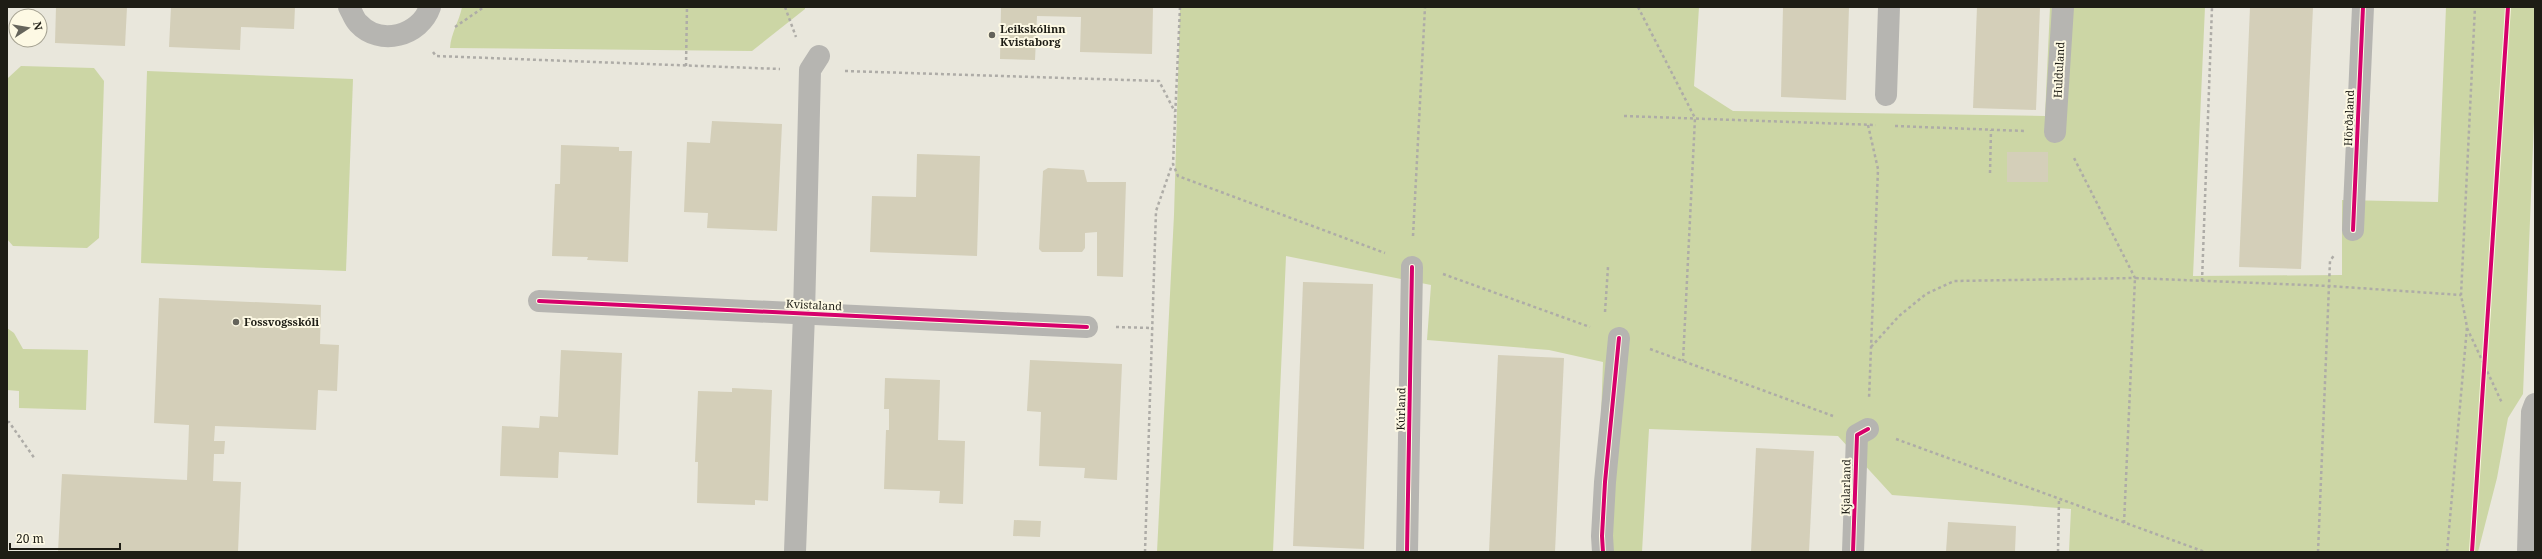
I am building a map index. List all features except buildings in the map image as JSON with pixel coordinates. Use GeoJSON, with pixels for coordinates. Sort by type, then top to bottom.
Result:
{"type":"FeatureCollection","features":[{"type":"Feature","properties":{"kind":"street"},"geometry":{"type":"LineString","coordinates":[[350,7],[357,22],[365,30],[374,34],[392,37],[412,31],[428,15],[430,7]]}},
{"type":"Feature","properties":{"kind":"street"},"geometry":{"type":"LineString","coordinates":[[1886,95],[1889,7]]}},
{"type":"Feature","properties":{"kind":"street","name":"Hulduland"},"geometry":{"type":"LineString","coordinates":[[2055,132],[2063,7]]}},
{"type":"Feature","properties":{"kind":"street","name":"Hörðaland"},"geometry":{"type":"LineString","coordinates":[[2353,230],[2363,7]]}},
{"type":"Feature","properties":{"kind":"street","name":"Kvistaland"},"geometry":{"type":"LineString","coordinates":[[795,552],[804,314],[810,70],[819,56]]}},
{"type":"Feature","properties":{"kind":"street","name":"Kúrland"},"geometry":{"type":"LineString","coordinates":[[1407,552],[1412,267]]}},
{"type":"Feature","properties":{"kind":"street","name":"Kvistaland"},"geometry":{"type":"LineString","coordinates":[[539,301],[1087,326]]}},
{"type":"Feature","properties":{"kind":"street"},"geometry":{"type":"LineString","coordinates":[[1604,552],[1602,544],[1611,335]]}},
{"type":"Feature","properties":{"kind":"street"},"geometry":{"type":"LineString","coordinates":[[2528,552],[2532,419],[2535,404]]}},
{"type":"Feature","properties":{"kind":"street","name":"Kjalarland"},"geometry":{"type":"LineString","coordinates":[[1853,552],[1857,435],[1868,429]]}},
{"type":"Feature","properties":{"kind":"path"},"geometry":{"type":"LineString","coordinates":[[686,66],[687,7]]}},
{"type":"Feature","properties":{"kind":"path"},"geometry":{"type":"LineString","coordinates":[[1145,552],[1156,211],[1172,164],[1180,7]]}},
{"type":"Feature","properties":{"kind":"path"},"geometry":{"type":"LineString","coordinates":[[1413,238],[1425,7]]}},
{"type":"Feature","properties":{"kind":"path"},"geometry":{"type":"LineString","coordinates":[[1638,7],[1695,118],[1683,361]]}},
{"type":"Feature","properties":{"kind":"path"},"geometry":{"type":"LineString","coordinates":[[2202,281],[2212,7]]}},
{"type":"Feature","properties":{"kind":"path"},"geometry":{"type":"LineString","coordinates":[[2475,7],[2461,295],[2467,327],[2504,406]]}},
{"type":"Feature","properties":{"kind":"path"},"geometry":{"type":"LineString","coordinates":[[1624,116],[1883,126]]}},
{"type":"Feature","properties":{"kind":"path"},"geometry":{"type":"LineString","coordinates":[[1868,125],[1878,169],[1868,429]]}},
{"type":"Feature","properties":{"kind":"path"},"geometry":{"type":"LineString","coordinates":[[1891,126],[2055,132],[2062,134],[2136,278],[2124,523]]}},
{"type":"Feature","properties":{"kind":"path"},"geometry":{"type":"LineString","coordinates":[[1990,173],[1991,130]]}},
{"type":"Feature","properties":{"kind":"path"},"geometry":{"type":"LineString","coordinates":[[1172,164],[1178,176],[1184,180],[1390,254]]}},
{"type":"Feature","properties":{"kind":"path"},"geometry":{"type":"LineString","coordinates":[[2318,552],[2330,261],[2353,230]]}},
{"type":"Feature","properties":{"kind":"path"},"geometry":{"type":"LineString","coordinates":[[1608,267],[1611,335]]}},
{"type":"Feature","properties":{"kind":"path"},"geometry":{"type":"LineString","coordinates":[[1442,273],[2205,552]]}},
{"type":"Feature","properties":{"kind":"path"},"geometry":{"type":"LineString","coordinates":[[1871,347],[1899,316],[1926,294],[1954,281],[2136,278],[2329,286],[2461,295]]}},
{"type":"Feature","properties":{"kind":"path"},"geometry":{"type":"LineString","coordinates":[[1087,326],[1153,328]]}},
{"type":"Feature","properties":{"kind":"path"},"geometry":{"type":"LineString","coordinates":[[2447,552],[2467,327]]}},
{"type":"Feature","properties":{"kind":"path"},"geometry":{"type":"LineString","coordinates":[[2483,381],[2485,349]]}},
{"type":"Feature","properties":{"kind":"path"},"geometry":{"type":"LineString","coordinates":[[7,422],[9,422],[35,459]]}},
{"type":"Feature","properties":{"kind":"path"},"geometry":{"type":"LineString","coordinates":[[2058,552],[2059,499]]}},
{"type":"Feature","properties":{"kind":"green space"},"geometry":{"type":"Polygon","coordinates":[[[462,7],[805,7],[805,9],[752,51],[450,48],[462,7]]]}},
{"type":"Feature","properties":{"kind":"green space"},"geometry":{"type":"Polygon","coordinates":[[[1180,7],[1699,7],[1694,86],[1733,111],[2045,116],[2050,7],[2205,7],[2193,276],[2342,275],[2342,200],[2438,202],[2446,7],[2535,7],[2535,97],[2523,394],[2508,418],[2497,478],[2478,552],[2069,552],[2071,509],[1892,495],[1838,436],[1649,429],[1642,552],[1596,552],[1603,362],[1549,350],[1427,340],[1431,285],[1286,256],[1273,552],[1157,552],[1174,215],[1180,7]]]}},
{"type":"Feature","properties":{"kind":"green space"},"geometry":{"type":"Polygon","coordinates":[[[21,66],[94,68],[104,81],[99,238],[87,248],[13,246],[7,239],[8,78],[21,66]]]}},
{"type":"Feature","properties":{"kind":"green space"},"geometry":{"type":"Polygon","coordinates":[[[147,71],[353,79],[346,271],[141,263],[147,71]]]}},
{"type":"Feature","properties":{"kind":"green space"},"geometry":{"type":"Polygon","coordinates":[[[7,328],[14,333],[23,349],[88,350],[86,410],[19,408],[19,391],[7,390],[7,328]]]}},
{"type":"Feature","properties":{"kind":"cycle path"},"geometry":{"type":"LineString","coordinates":[[2353,230],[2363,7]]}},
{"type":"Feature","properties":{"kind":"cycle path"},"geometry":{"type":"LineString","coordinates":[[2472,552],[2508,7]]}},
{"type":"Feature","properties":{"kind":"cycle path"},"geometry":{"type":"LineString","coordinates":[[1407,552],[1412,267]]}},
{"type":"Feature","properties":{"kind":"cycle path"},"geometry":{"type":"LineString","coordinates":[[539,301],[1087,327]]}},
{"type":"Feature","properties":{"kind":"cycle path"},"geometry":{"type":"LineString","coordinates":[[1603,552],[1602,536],[1605,482],[1619,338]]}},
{"type":"Feature","properties":{"kind":"cycle path"},"geometry":{"type":"LineString","coordinates":[[1853,552],[1857,435],[1868,429]]}},
{"type":"Feature","properties":{"kind":"place","name":"Leikskólinn Kvistaborg"},"geometry":{"type":"Point","coordinates":[992,35]}},
{"type":"Feature","properties":{"kind":"place","name":"Fossvogsskóli"},"geometry":{"type":"Point","coordinates":[236,322]}}]}
